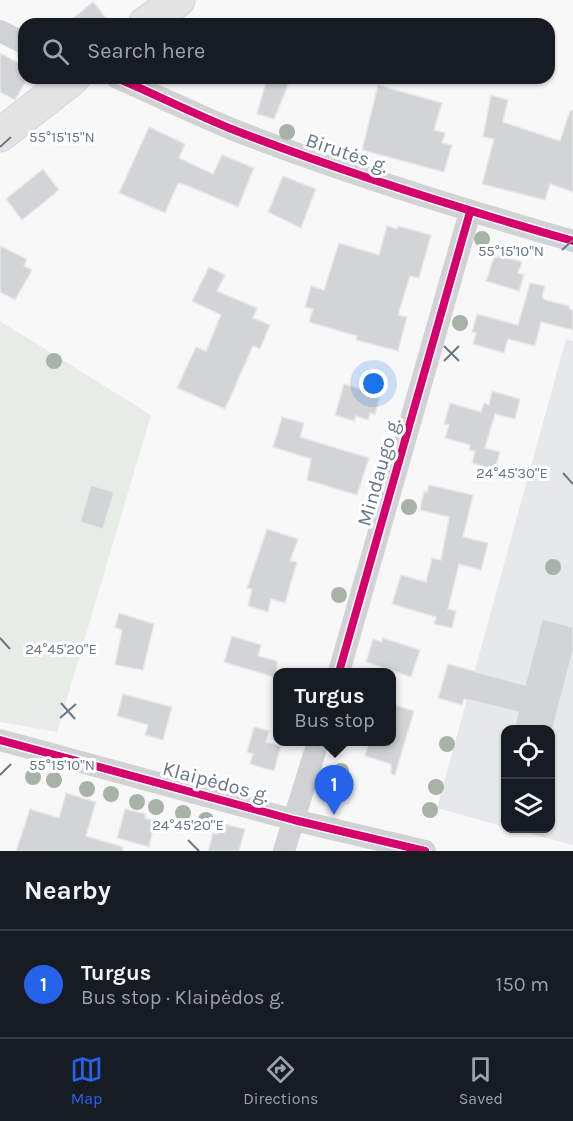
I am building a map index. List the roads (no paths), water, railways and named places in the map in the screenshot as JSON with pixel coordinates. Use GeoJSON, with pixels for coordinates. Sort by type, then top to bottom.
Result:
{"type":"FeatureCollection","features":[{"type":"Feature","properties":{"kind":"main road"},"geometry":{"type":"LineString","coordinates":[[153,18],[178,0]]}},
{"type":"Feature","properties":{"kind":"main road"},"geometry":{"type":"LineString","coordinates":[[0,135],[65,84]]}},
{"type":"Feature","properties":{"kind":"street"},"geometry":{"type":"LineString","coordinates":[[0,31],[18,39]]}},
{"type":"Feature","properties":{"kind":"street","name":"Birutės g."},"geometry":{"type":"LineString","coordinates":[[131,84],[233,129],[344,171],[470,212],[573,241]]}},
{"type":"Feature","properties":{"kind":"street","name":"Mindaugo g."},"geometry":{"type":"LineString","coordinates":[[340,668],[470,212]]}},
{"type":"Feature","properties":{"kind":"street","name":"Klaipėdos g."},"geometry":{"type":"LineString","coordinates":[[0,740],[294,820],[425,851]]}},
{"type":"Feature","properties":{"kind":"street"},"geometry":{"type":"LineString","coordinates":[[284,851],[316,746]]}},
{"type":"Feature","properties":{"kind":"place","name":"Turgus"},"geometry":{"type":"Point","coordinates":[334,815]}}]}
